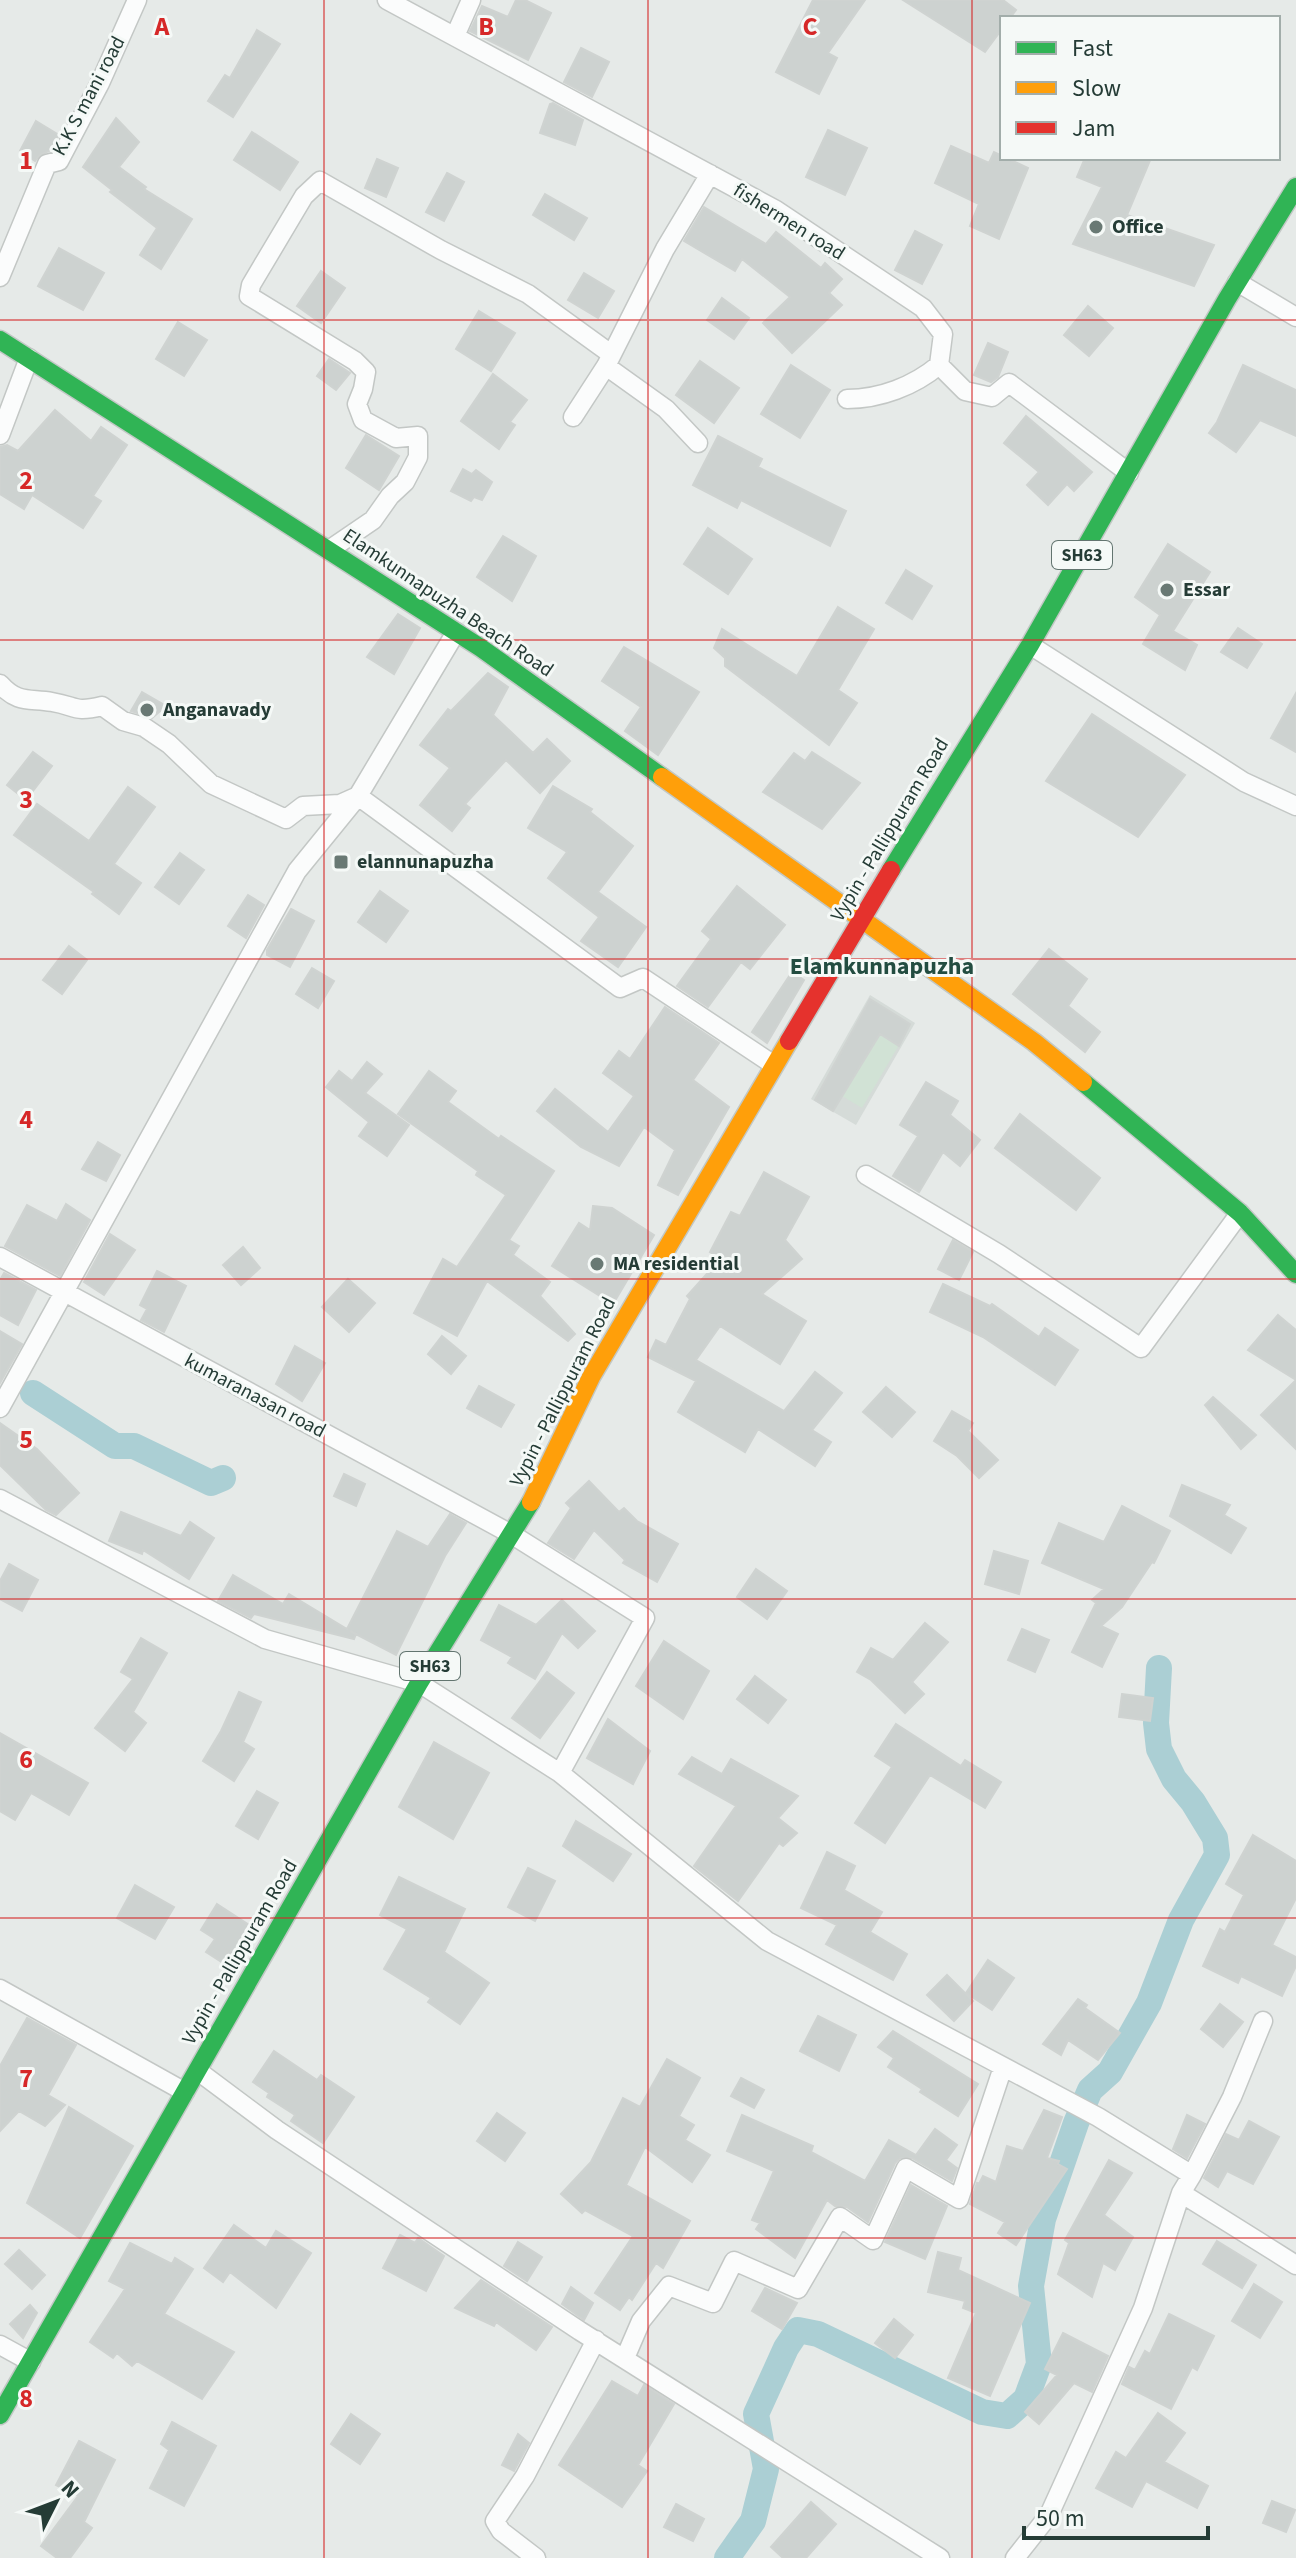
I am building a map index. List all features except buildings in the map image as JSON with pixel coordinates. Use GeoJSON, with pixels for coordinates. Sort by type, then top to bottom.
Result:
{"type":"FeatureCollection","features":[{"type":"Feature","properties":{"kind":"main road","name":"Vypin - Pallippuram Road"},"geometry":{"type":"LineString","coordinates":[[0,2415],[419,1683],[534,1497],[591,1377],[861,919],[1030,645],[1237,282],[1296,187]]}},
{"type":"Feature","properties":{"kind":"main road","name":"Elamkunnapuzha Beach Road"},"geometry":{"type":"LineString","coordinates":[[0,340],[456,632],[1034,1042],[1240,1213],[1296,1274]]}},
{"type":"Feature","properties":{"kind":"street","name":"K.K S mani road"},"geometry":{"type":"LineString","coordinates":[[0,277],[47,164],[59,161],[100,83],[137,0]]}},
{"type":"Feature","properties":{"kind":"street","name":"fishermen road"},"geometry":{"type":"LineString","coordinates":[[387,0],[776,210],[923,308],[943,334],[939,365]]}},
{"type":"Feature","properties":{"kind":"street"},"geometry":{"type":"LineString","coordinates":[[455,36],[471,0]]}},
{"type":"Feature","properties":{"kind":"street"},"geometry":{"type":"LineString","coordinates":[[573,417],[609,360],[665,249],[710,174]]}},
{"type":"Feature","properties":{"kind":"street"},"geometry":{"type":"LineString","coordinates":[[329,550],[373,520],[390,496],[405,482],[418,457],[418,436],[396,438],[363,420],[357,404],[366,372],[355,361],[249,296],[251,285],[304,196],[320,181],[441,250],[528,294],[666,409],[698,443]]}},
{"type":"Feature","properties":{"kind":"street"},"geometry":{"type":"LineString","coordinates":[[1237,282],[1296,317]]}},
{"type":"Feature","properties":{"kind":"street"},"geometry":{"type":"LineString","coordinates":[[0,435],[29,358]]}},
{"type":"Feature","properties":{"kind":"street"},"geometry":{"type":"LineString","coordinates":[[847,399],[881,395],[922,379],[939,365],[965,391],[992,397],[1009,383],[1129,473]]}},
{"type":"Feature","properties":{"kind":"street"},"geometry":{"type":"LineString","coordinates":[[0,1408],[297,871],[358,796],[456,632]]}},
{"type":"Feature","properties":{"kind":"street"},"geometry":{"type":"LineString","coordinates":[[1030,645],[1244,782],[1296,806]]}},
{"type":"Feature","properties":{"kind":"street"},"geometry":{"type":"LineString","coordinates":[[0,684],[13,696],[32,702],[52,702],[82,711],[102,706],[123,721],[144,727],[169,744],[211,784],[286,819],[303,806],[340,804],[358,796]]}},
{"type":"Feature","properties":{"kind":"street"},"geometry":{"type":"LineString","coordinates":[[358,796],[620,988],[643,978],[774,1065]]}},
{"type":"Feature","properties":{"kind":"street"},"geometry":{"type":"LineString","coordinates":[[866,1175],[999,1254],[1141,1348],[1240,1213]]}},
{"type":"Feature","properties":{"kind":"street","name":"kumaranasan road"},"geometry":{"type":"LineString","coordinates":[[0,1257],[511,1534],[645,1618],[560,1773]]}},
{"type":"Feature","properties":{"kind":"street"},"geometry":{"type":"LineString","coordinates":[[0,1499],[265,1639],[419,1683],[560,1773],[767,1941],[1098,2117],[1192,2175]]}},
{"type":"Feature","properties":{"kind":"street"},"geometry":{"type":"LineString","coordinates":[[0,1989],[185,2092]]}},
{"type":"Feature","properties":{"kind":"street"},"geometry":{"type":"LineString","coordinates":[[1015,2558],[1049,2515],[1143,2308],[1181,2193],[1232,2097],[1263,2021]]}},
{"type":"Feature","properties":{"kind":"street"},"geometry":{"type":"LineString","coordinates":[[625,2358],[641,2321],[669,2286],[713,2303],[734,2261],[798,2289],[840,2217],[873,2240],[906,2168],[959,2199],[1003,2067]]}},
{"type":"Feature","properties":{"kind":"street"},"geometry":{"type":"LineString","coordinates":[[198,2071],[277,2130],[596,2340],[940,2558]]}},
{"type":"Feature","properties":{"kind":"street"},"geometry":{"type":"LineString","coordinates":[[1181,2193],[1296,2265]]}},
{"type":"Feature","properties":{"kind":"street"},"geometry":{"type":"LineString","coordinates":[[536,2558],[501,2531],[495,2521],[525,2476],[596,2340]]}},
{"type":"Feature","properties":{"kind":"street"},"geometry":{"type":"LineString","coordinates":[[0,2345],[31,2362]]}},
{"type":"Feature","properties":{"kind":"shaded area"},"geometry":{"type":"Polygon","coordinates":[[[870,995],[915,1023],[856,1125],[811,1099],[870,995]]]}},
{"type":"Feature","properties":{"kind":"green space"},"geometry":{"type":"Polygon","coordinates":[[[880,1034],[899,1045],[862,1108],[842,1096],[880,1034]]]}},
{"type":"Feature","properties":{"kind":"waterway"},"geometry":{"type":"LineString","coordinates":[[33,1393],[115,1446],[134,1446],[211,1483],[223,1478]]}},
{"type":"Feature","properties":{"kind":"waterway"},"geometry":{"type":"LineString","coordinates":[[727,2558],[753,2521],[766,2469],[756,2414],[786,2348],[798,2330],[818,2334],[982,2412],[1007,2416],[1026,2399],[1039,2364],[1031,2286],[1043,2219],[1076,2123],[1090,2090],[1110,2072],[1149,2003],[1181,1920],[1217,1855],[1215,1838],[1193,1802],[1174,1779],[1159,1749],[1156,1723],[1159,1668]]}},
{"type":"Feature","properties":{"kind":"traffic: fast"},"geometry":{"type":"LineString","coordinates":[[891,870],[1030,645],[1227,299],[1296,187]]}},
{"type":"Feature","properties":{"kind":"traffic: fast"},"geometry":{"type":"LineString","coordinates":[[0,340],[481,648],[662,777]]}},
{"type":"Feature","properties":{"kind":"traffic: fast"},"geometry":{"type":"LineString","coordinates":[[1083,1082],[1240,1213],[1296,1274]]}},
{"type":"Feature","properties":{"kind":"traffic: fast"},"geometry":{"type":"LineString","coordinates":[[0,2415],[419,1683],[531,1502]]}},
{"type":"Feature","properties":{"kind":"traffic: slow"},"geometry":{"type":"LineString","coordinates":[[662,777],[1034,1042],[1083,1082]]}},
{"type":"Feature","properties":{"kind":"traffic: slow"},"geometry":{"type":"LineString","coordinates":[[531,1502],[591,1377],[789,1041]]}},
{"type":"Feature","properties":{"kind":"traffic: jam"},"geometry":{"type":"LineString","coordinates":[[789,1041],[891,870]]}},
{"type":"Feature","properties":{"kind":"place","name":"Office"},"geometry":{"type":"Point","coordinates":[1096,227]}},
{"type":"Feature","properties":{"kind":"place","name":"Essar"},"geometry":{"type":"Point","coordinates":[1167,590]}},
{"type":"Feature","properties":{"kind":"place","name":"Anganavady"},"geometry":{"type":"Point","coordinates":[147,710]}},
{"type":"Feature","properties":{"kind":"place","name":"elannunapuzha"},"geometry":{"type":"Point","coordinates":[341,862]}},
{"type":"Feature","properties":{"kind":"place","name":"MA residential"},"geometry":{"type":"Point","coordinates":[597,1264]}},
{"type":"Feature","properties":{"kind":"district","name":"Elamkunnapuzha"},"geometry":{"type":"Point","coordinates":[882,966]}}]}
